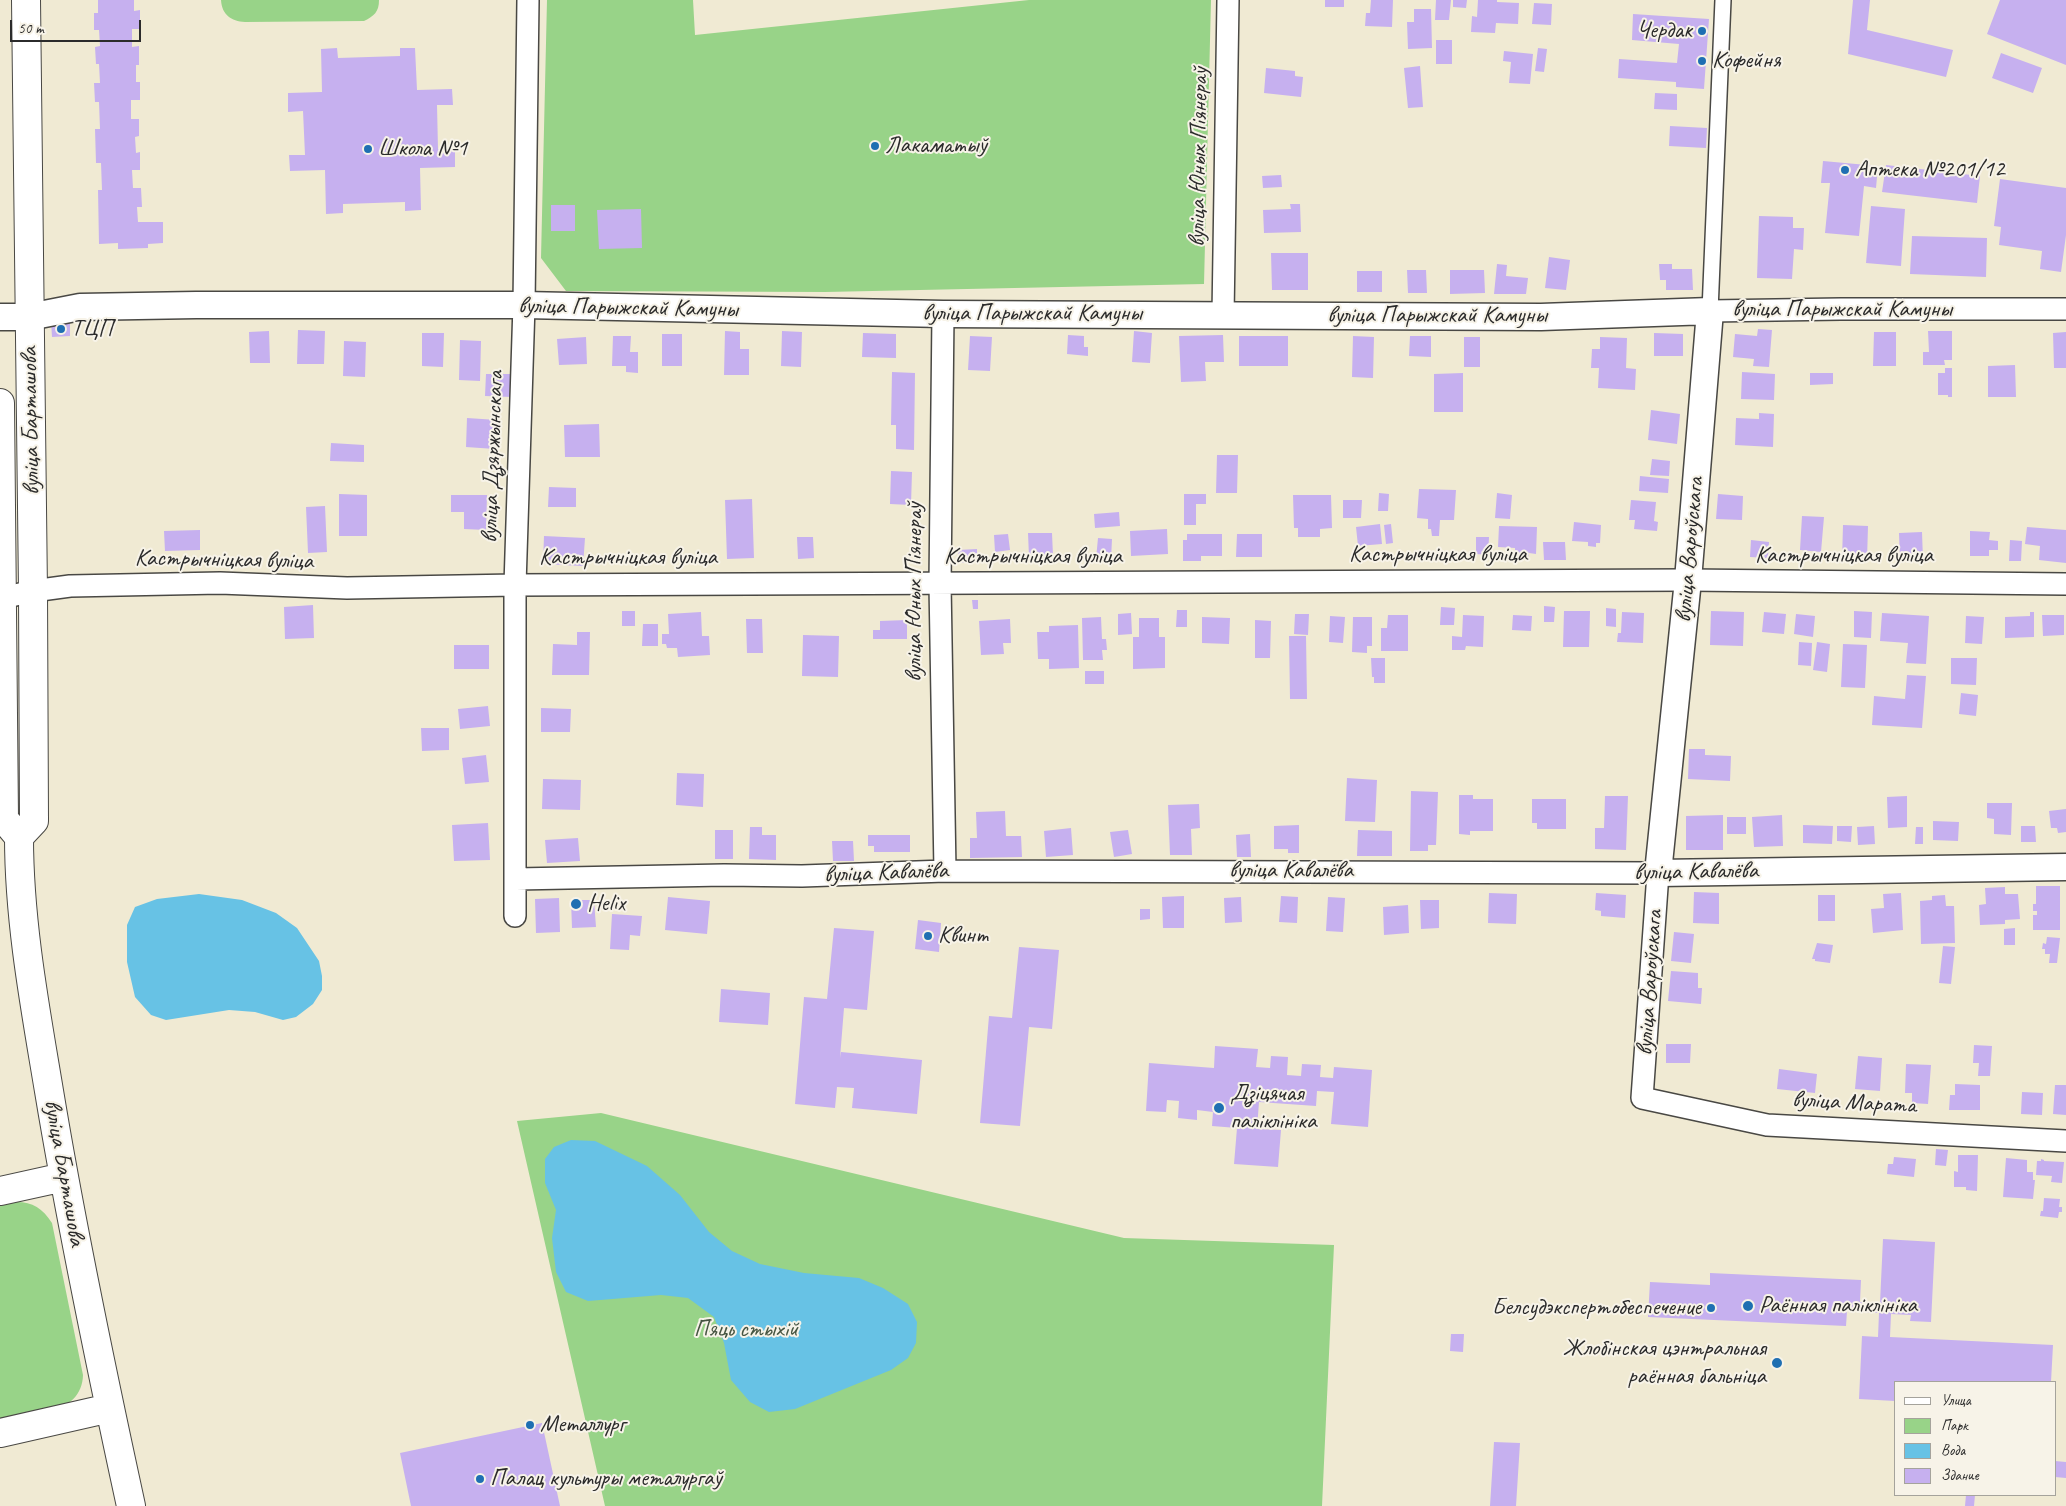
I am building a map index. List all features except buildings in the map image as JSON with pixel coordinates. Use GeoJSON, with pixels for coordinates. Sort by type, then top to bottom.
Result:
{"type":"FeatureCollection","features":[{"type":"Feature","properties":{"kind":"main road","name":"вуліца Барташова"},"geometry":{"type":"LineString","coordinates":[[19,836],[34,821],[34,591],[26,0]]}},
{"type":"Feature","properties":{"kind":"main road","name":"вуліца Барташова"},"geometry":{"type":"LineString","coordinates":[[0,403],[4,819],[19,836],[19,867],[26,950],[64,1178],[130,1506]]}},
{"type":"Feature","properties":{"kind":"main road"},"geometry":{"type":"LineString","coordinates":[[0,1192],[64,1178]]}},
{"type":"Feature","properties":{"kind":"main road"},"geometry":{"type":"LineString","coordinates":[[0,1433],[110,1408]]}},
{"type":"Feature","properties":{"kind":"street","name":"вуліца Дзяржынскага"},"geometry":{"type":"LineString","coordinates":[[515,916],[515,585],[524,305],[528,0]]}},
{"type":"Feature","properties":{"kind":"street","name":"вуліца Юных Піянераў"},"geometry":{"type":"LineString","coordinates":[[1223,315],[1228,0]]}},
{"type":"Feature","properties":{"kind":"street","name":"вуліца Вароўскага"},"geometry":{"type":"LineString","coordinates":[[1642,1098],[1658,873],[1688,580],[1710,311],[1724,0]]}},
{"type":"Feature","properties":{"kind":"street","name":"вуліца Парыжскай Камуны"},"geometry":{"type":"LineString","coordinates":[[0,317],[29,317],[80,306],[196,305],[524,305],[944,314],[1541,317],[1841,309],[2066,309]]}},
{"type":"Feature","properties":{"kind":"street","name":"вуліца Юных Піянераў"},"geometry":{"type":"LineString","coordinates":[[944,314],[940,584],[945,871]]}},
{"type":"Feature","properties":{"kind":"street","name":"Кастрычніцкая вуліца"},"geometry":{"type":"LineString","coordinates":[[2,598],[70,586],[220,582],[347,588],[515,585],[1688,580],[2066,584]]}},
{"type":"Feature","properties":{"kind":"street","name":"вуліца Кавалёва"},"geometry":{"type":"LineString","coordinates":[[516,879],[724,875],[802,876],[945,871],[1658,873],[2066,868]]}},
{"type":"Feature","properties":{"kind":"street","name":"вуліца Марата"},"geometry":{"type":"LineString","coordinates":[[1642,1098],[1767,1125],[2066,1141]]}},
{"type":"Feature","properties":{"kind":"green space"},"geometry":{"type":"Polygon","coordinates":[[[221,0],[379,0],[375,13],[364,21],[245,22],[228,16],[223,10],[221,0]]]}},
{"type":"Feature","properties":{"kind":"green space","name":"Лакаматыў"},"geometry":{"type":"Polygon","coordinates":[[[547,0],[693,0],[695,35],[1029,0],[1211,0],[1204,284],[825,292],[566,291],[541,258],[547,0]]]}},
{"type":"Feature","properties":{"kind":"green space","name":"Пяць стыхій"},"geometry":{"type":"Polygon","coordinates":[[[601,1113],[1124,1238],[1334,1245],[1322,1506],[605,1506],[517,1121],[601,1113]]]}},
{"type":"Feature","properties":{"kind":"green space"},"geometry":{"type":"Polygon","coordinates":[[[13,1202],[36,1206],[52,1223],[83,1375],[80,1388],[74,1398],[64,1406],[39,1416],[0,1424],[0,1205],[13,1202]]]}},
{"type":"Feature","properties":{"kind":"water"},"geometry":{"type":"Polygon","coordinates":[[[199,894],[242,900],[276,913],[297,928],[319,961],[322,990],[313,1004],[296,1017],[283,1020],[255,1012],[229,1010],[166,1020],[151,1015],[135,997],[127,962],[127,925],[135,907],[157,899],[199,894]]]}},
{"type":"Feature","properties":{"kind":"water"},"geometry":{"type":"Polygon","coordinates":[[[571,1140],[595,1141],[647,1166],[680,1195],[709,1232],[732,1251],[760,1264],[804,1273],[859,1278],[883,1288],[908,1304],[917,1322],[916,1343],[908,1358],[891,1370],[795,1409],[769,1412],[750,1402],[731,1380],[724,1343],[714,1317],[688,1298],[661,1295],[588,1301],[566,1292],[556,1272],[552,1238],[556,1210],[545,1183],[545,1159],[554,1147],[571,1140]]]}},
{"type":"Feature","properties":{"kind":"place","name":"Чердак"},"geometry":{"type":"Point","coordinates":[1702,31]}},
{"type":"Feature","properties":{"kind":"place","name":"Кофейня"},"geometry":{"type":"Point","coordinates":[1702,61]}},
{"type":"Feature","properties":{"kind":"place","name":"Лакаматыў"},"geometry":{"type":"Point","coordinates":[875,146]}},
{"type":"Feature","properties":{"kind":"place","name":"Школа №1"},"geometry":{"type":"Point","coordinates":[368,149]}},
{"type":"Feature","properties":{"kind":"place","name":"Аптека №201/12"},"geometry":{"type":"Point","coordinates":[1845,170]}},
{"type":"Feature","properties":{"kind":"place","name":"ТЦП"},"geometry":{"type":"Point","coordinates":[61,329]}},
{"type":"Feature","properties":{"kind":"place","name":"Helix"},"geometry":{"type":"Point","coordinates":[576,904]}},
{"type":"Feature","properties":{"kind":"place","name":"Квинт"},"geometry":{"type":"Point","coordinates":[928,936]}},
{"type":"Feature","properties":{"kind":"place","name":"Дзіцячая паліклініка"},"geometry":{"type":"Point","coordinates":[1219,1108]}},
{"type":"Feature","properties":{"kind":"place","name":"Раённая паліклініка"},"geometry":{"type":"Point","coordinates":[1748,1306]}},
{"type":"Feature","properties":{"kind":"place","name":"Белсудэкспертобеспечение"},"geometry":{"type":"Point","coordinates":[1711,1308]}},
{"type":"Feature","properties":{"kind":"place","name":"Жлобінская цэнтральная раённая бальніца"},"geometry":{"type":"Point","coordinates":[1777,1363]}},
{"type":"Feature","properties":{"kind":"place","name":"Металлург"},"geometry":{"type":"Point","coordinates":[530,1425]}},
{"type":"Feature","properties":{"kind":"place","name":"Палац культуры металургаў"},"geometry":{"type":"Point","coordinates":[480,1479]}}]}
